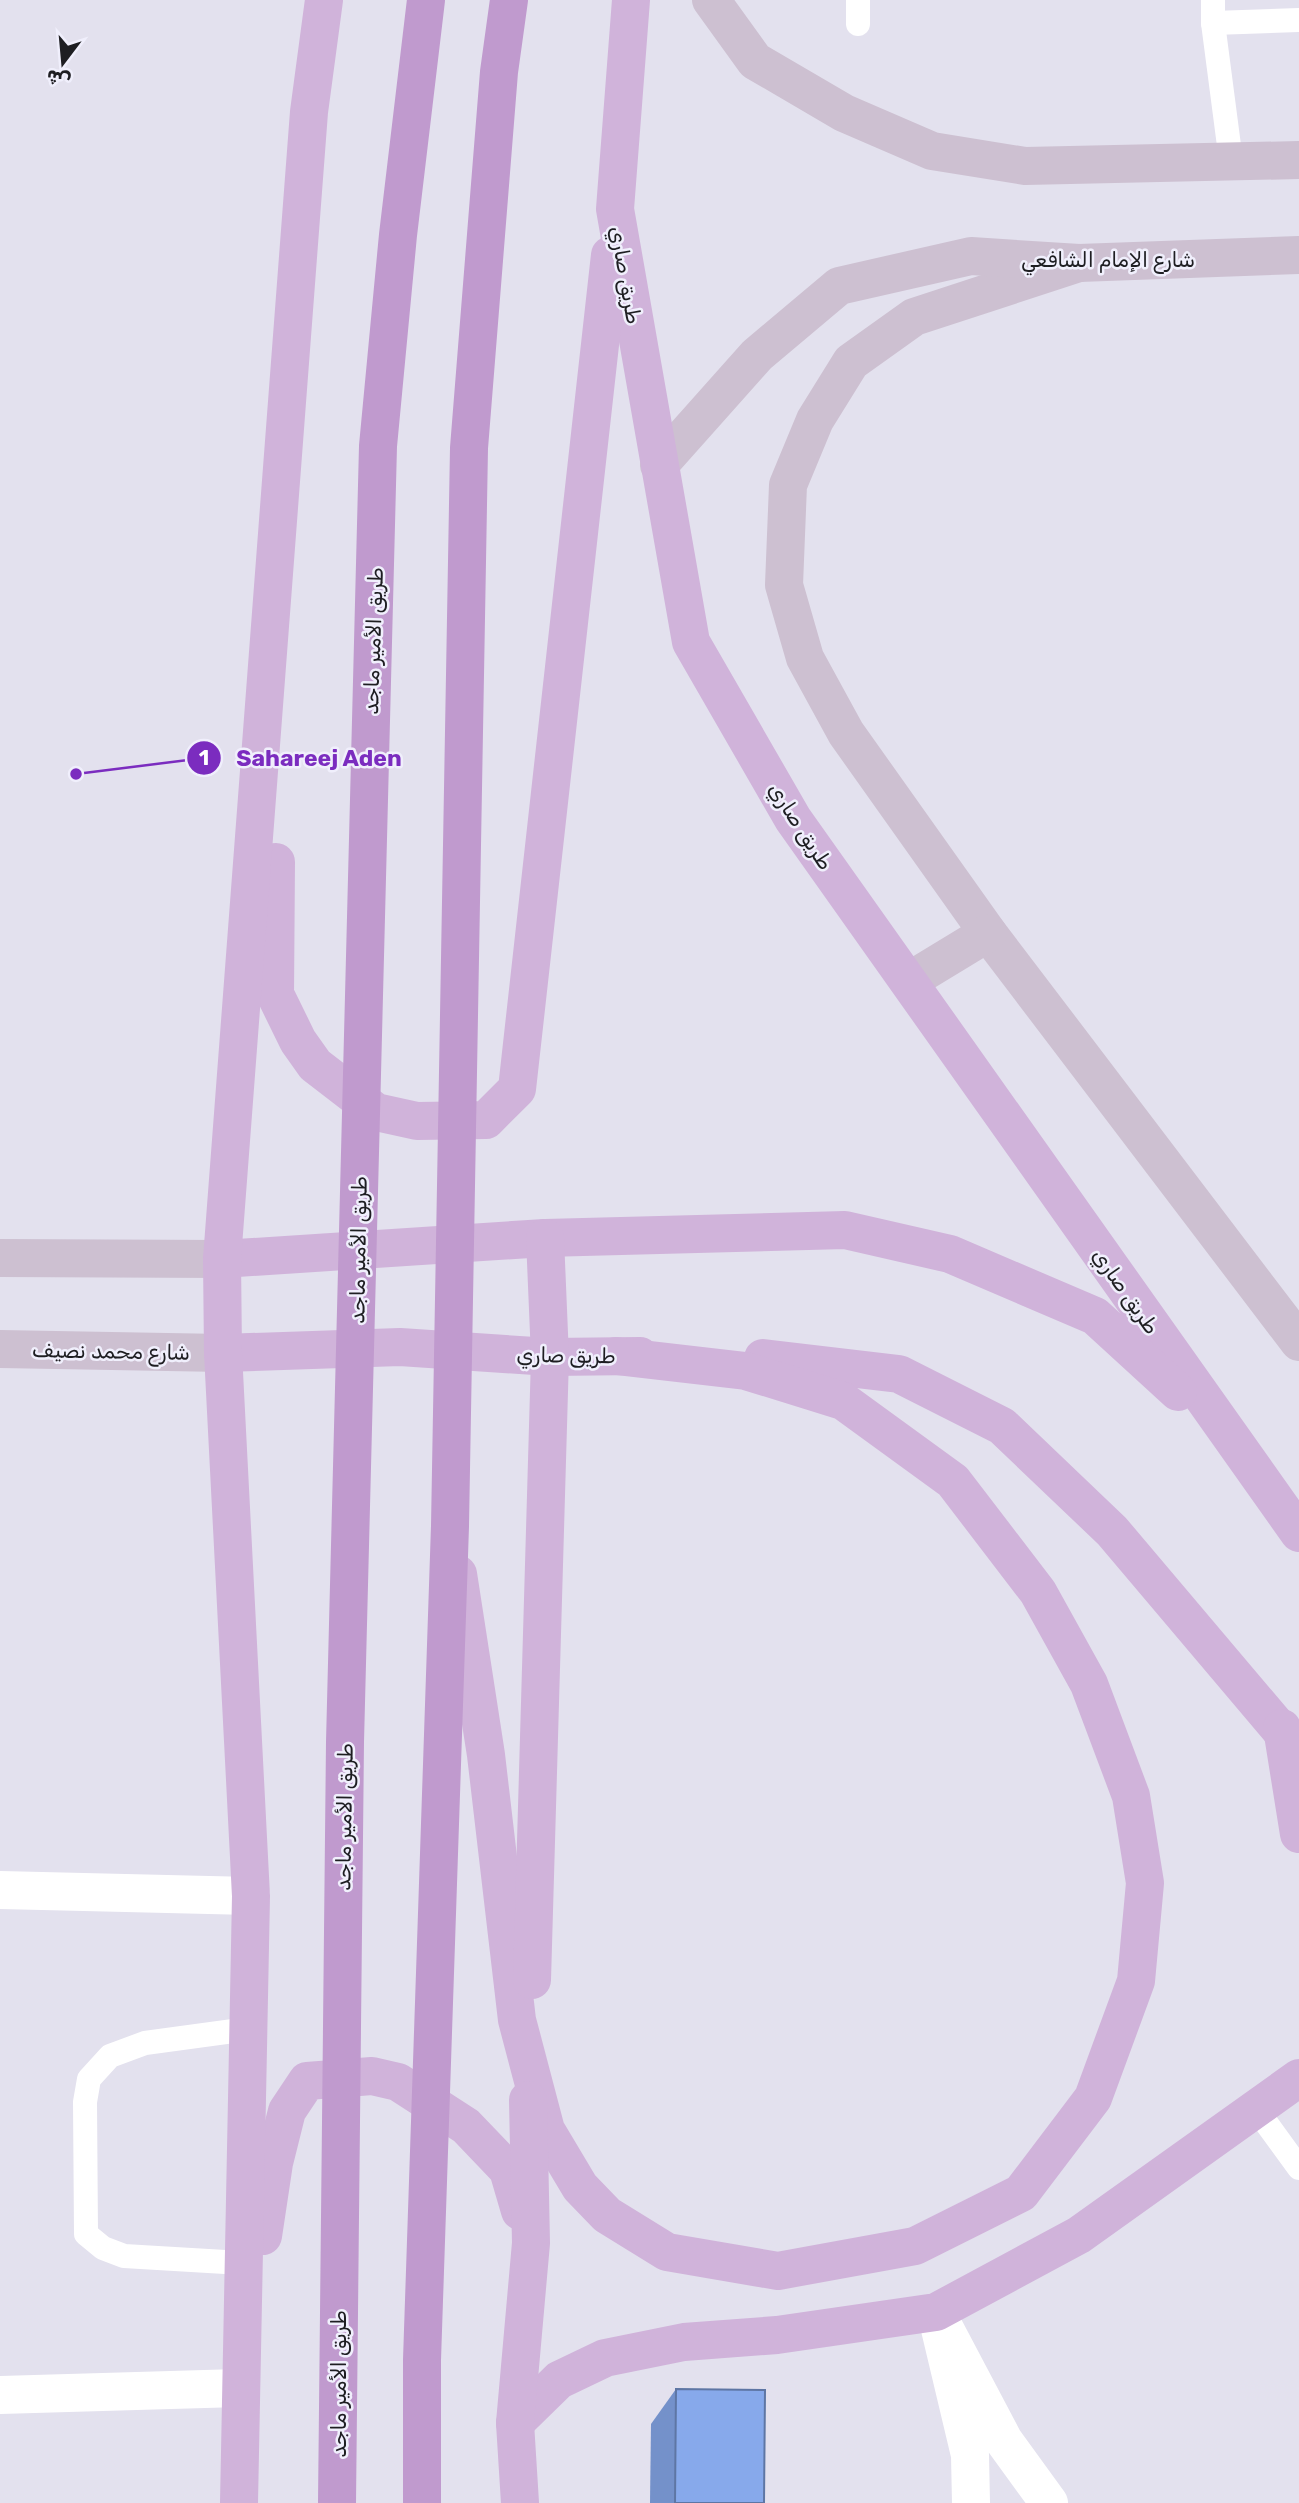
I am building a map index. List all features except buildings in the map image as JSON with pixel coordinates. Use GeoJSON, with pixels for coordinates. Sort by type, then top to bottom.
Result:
{"type":"FeatureCollection","features":[{"type":"Feature","properties":{"kind":"highway","name":"طريق الأمير ماجد"},"geometry":{"type":"LineString","coordinates":[[338,2503],[345,1742],[378,446],[398,235],[426,0]]}},
{"type":"Feature","properties":{"kind":"highway"},"geometry":{"type":"LineString","coordinates":[[422,2503],[422,2346],[450,1526],[469,448],[499,72],[509,0]]}},
{"type":"Feature","properties":{"kind":"main road"},"geometry":{"type":"LineString","coordinates":[[239,2503],[239,2375],[251,1896],[223,1353],[222,1259],[309,112],[324,0]]}},
{"type":"Feature","properties":{"kind":"main road","name":"طريق صاري"},"geometry":{"type":"LineString","coordinates":[[631,0],[615,209],[691,642],[793,819],[1231,1442],[1299,1533]]}},
{"type":"Feature","properties":{"kind":"main road"},"geometry":{"type":"LineString","coordinates":[[711,0],[755,61],[844,114],[932,151],[1026,166],[1299,160]]}},
{"type":"Feature","properties":{"kind":"main road"},"geometry":{"type":"LineString","coordinates":[[277,535],[275,994],[298,1041],[316,1065],[376,1112],[416,1121],[486,1119],[517,1089],[615,209]]}},
{"type":"Feature","properties":{"kind":"main road","name":"شارع الإمام الشافعي"},"geometry":{"type":"LineString","coordinates":[[659,465],[757,355],[839,286],[971,256],[1079,263],[1299,255]]}},
{"type":"Feature","properties":{"kind":"main road"},"geometry":{"type":"LineString","coordinates":[[1079,263],[914,317],[851,362],[815,420],[788,485],[784,585],[805,658],[846,733],[988,933],[1299,1342]]}},
{"type":"Feature","properties":{"kind":"main road"},"geometry":{"type":"LineString","coordinates":[[909,981],[988,933]]}},
{"type":"Feature","properties":{"kind":"main road"},"geometry":{"type":"LineString","coordinates":[[0,1258],[222,1259],[545,1238],[845,1230],[950,1254],[1095,1316],[1231,1442]]}},
{"type":"Feature","properties":{"kind":"main road"},"geometry":{"type":"LineString","coordinates":[[520,2503],[515,2423],[531,2243],[528,2111],[550,1357],[545,1238]]}},
{"type":"Feature","properties":{"kind":"main road","name":"طريق صاري"},"geometry":{"type":"LineString","coordinates":[[223,1353],[400,1347],[550,1357],[760,1357],[899,1374],[1002,1426],[1112,1531],[1290,1740]]}},
{"type":"Feature","properties":{"kind":"main road","name":"شارع محمد نصيف"},"geometry":{"type":"LineString","coordinates":[[0,1349],[223,1353]]}},
{"type":"Feature","properties":{"kind":"main road"},"geometry":{"type":"LineString","coordinates":[[450,1526],[486,1755],[517,2020],[546,2130],[580,2187],[607,2215],[667,2252],[778,2271],[915,2246],[1021,2193],[1093,2098],[1136,1981],[1145,1883],[1131,1796],[1089,1684],[1038,1592],[953,1480],[843,1401],[746,1371],[616,1356]]}},
{"type":"Feature","properties":{"kind":"main road"},"geometry":{"type":"LineString","coordinates":[[1290,1740],[1299,1834]]}},
{"type":"Feature","properties":{"kind":"main road"},"geometry":{"type":"LineString","coordinates":[[239,2375],[274,2163],[287,2110],[307,2081],[372,2076],[398,2082],[466,2126],[508,2170],[531,2243]]}},
{"type":"Feature","properties":{"kind":"main road"},"geometry":{"type":"LineString","coordinates":[[515,2423],[559,2380],[605,2358],[684,2342],[777,2335],[936,2312],[1079,2235],[1299,2078]]}},
{"type":"Feature","properties":{"kind":"street"},"geometry":{"type":"LineString","coordinates":[[0,1889],[251,1896]]}},
{"type":"Feature","properties":{"kind":"street"},"geometry":{"type":"LineString","coordinates":[[936,2312],[970,2455],[971,2503]]}},
{"type":"Feature","properties":{"kind":"street"},"geometry":{"type":"LineString","coordinates":[[936,2312],[1004,2441],[1049,2503]]}},
{"type":"Feature","properties":{"kind":"street"},"geometry":{"type":"LineString","coordinates":[[0,2395],[239,2375]]}},
{"type":"Feature","properties":{"kind":"lane"},"geometry":{"type":"LineString","coordinates":[[1231,161],[1213,11],[1299,20]]}},
{"type":"Feature","properties":{"kind":"lane"},"geometry":{"type":"LineString","coordinates":[[242,2263],[124,2256],[103,2248],[86,2234],[85,2102],[89,2079],[110,2056],[145,2043],[248,2029]]}},
{"type":"Feature","properties":{"kind":"lane"},"geometry":{"type":"LineString","coordinates":[[1256,2109],[1299,2168]]}},
{"type":"Feature","properties":{"kind":"place","name":"Sahareej Aden"},"geometry":{"type":"Point","coordinates":[76,774]}}]}
